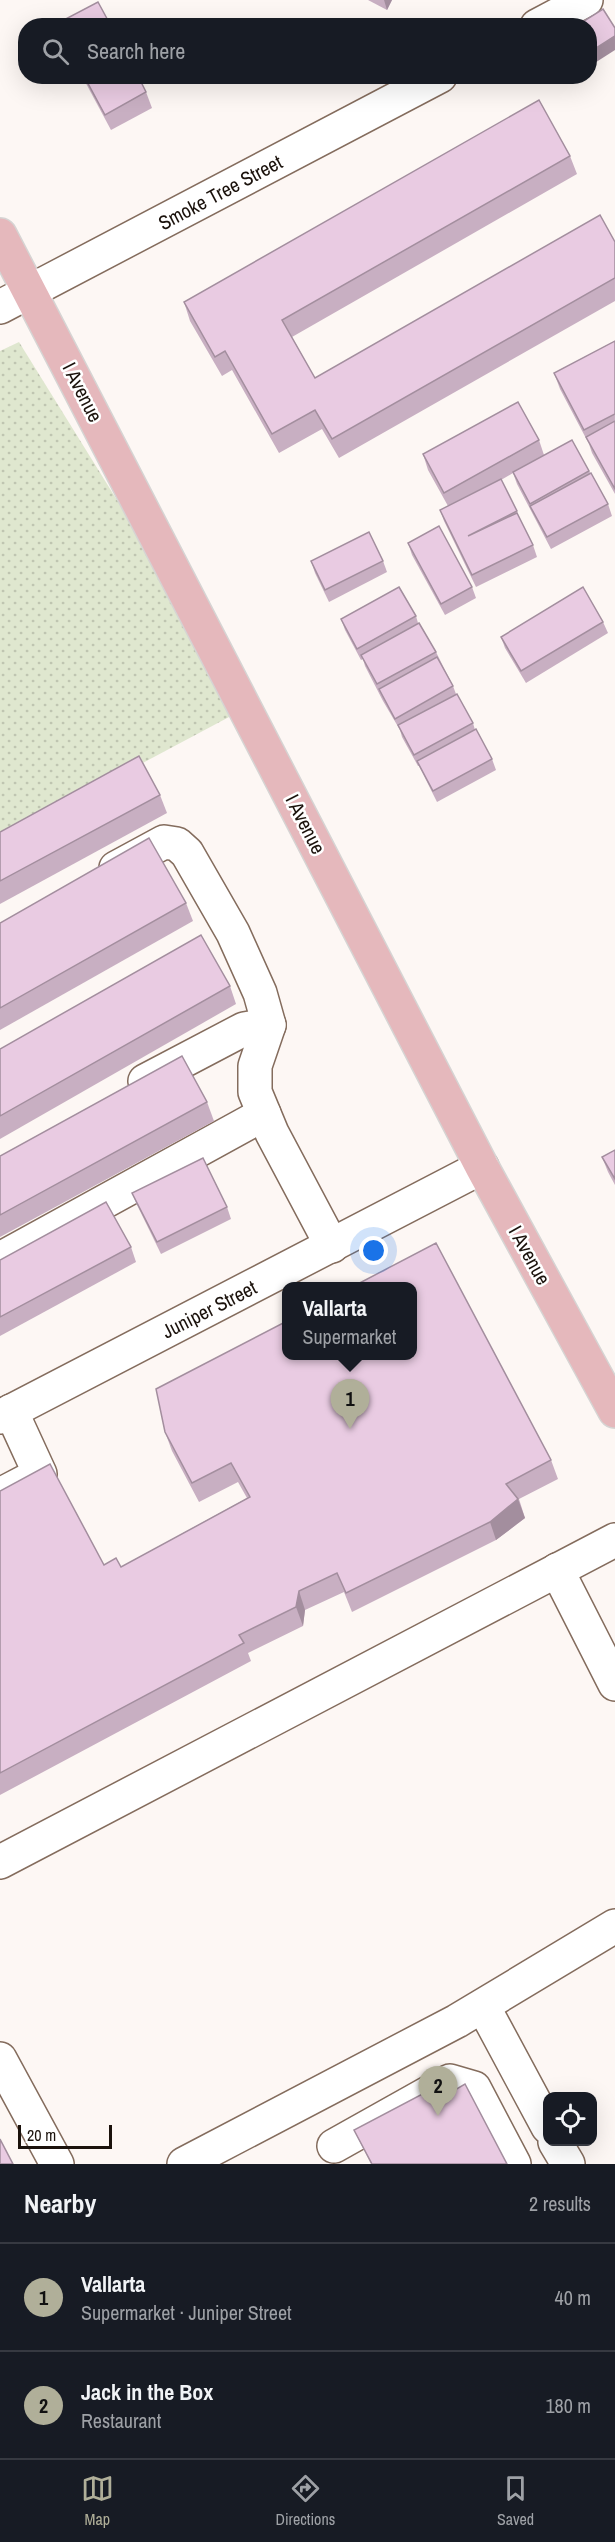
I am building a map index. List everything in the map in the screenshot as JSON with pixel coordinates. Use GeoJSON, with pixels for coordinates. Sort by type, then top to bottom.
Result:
{"type":"FeatureCollection","features":[{"type":"Feature","properties":{"kind":"main road","name":"I Avenue"},"geometry":{"type":"LineString","coordinates":[[0,235],[482,1167],[615,1411]]}},
{"type":"Feature","properties":{"kind":"street"},"geometry":{"type":"LineString","coordinates":[[552,18],[586,0]]}},
{"type":"Feature","properties":{"kind":"street","name":"Smoke Tree Street"},"geometry":{"type":"LineString","coordinates":[[0,307],[425,84]]}},
{"type":"Feature","properties":{"kind":"street"},"geometry":{"type":"LineString","coordinates":[[92,880],[164,843],[177,844],[187,853],[222,939],[260,993],[269,1025],[255,1066],[255,1092],[332,1246]]}},
{"type":"Feature","properties":{"kind":"street"},"geometry":{"type":"LineString","coordinates":[[122,1094],[244,1029],[269,1025]]}},
{"type":"Feature","properties":{"kind":"street"},"geometry":{"type":"LineString","coordinates":[[0,1258],[264,1114]]}},
{"type":"Feature","properties":{"kind":"street","name":"Juniper Street"},"geometry":{"type":"LineString","coordinates":[[5,1414],[482,1167]]}},
{"type":"Feature","properties":{"kind":"street"},"geometry":{"type":"LineString","coordinates":[[0,1495],[40,1474],[5,1414]]}},
{"type":"Feature","properties":{"kind":"street"},"geometry":{"type":"LineString","coordinates":[[0,1862],[615,1540]]}},
{"type":"Feature","properties":{"kind":"street"},"geometry":{"type":"LineString","coordinates":[[557,1570],[615,1684]]}},
{"type":"Feature","properties":{"kind":"street"},"geometry":{"type":"LineString","coordinates":[[184,2164],[483,2006],[615,1926]]}},
{"type":"Feature","properties":{"kind":"street"},"geometry":{"type":"LineString","coordinates":[[483,2006],[543,2118]]}},
{"type":"Feature","properties":{"kind":"street"},"geometry":{"type":"LineString","coordinates":[[0,2059],[57,2164]]}},
{"type":"Feature","properties":{"kind":"street"},"geometry":{"type":"LineString","coordinates":[[310,2098],[338,2155],[450,2081],[474,2088],[514,2164]]}},
{"type":"Feature","properties":{"kind":"street"},"geometry":{"type":"LineString","coordinates":[[557,2146],[567,2164]]}},
{"type":"Feature","properties":{"kind":"green space"},"geometry":{"type":"Polygon","coordinates":[[[19,342],[246,708],[0,839],[0,351],[19,342]]]}},
{"type":"Feature","properties":{"kind":"building"},"geometry":{"type":"Polygon","coordinates":[[[98,2],[107,18],[67,18],[98,2]]]}},
{"type":"Feature","properties":{"kind":"building"},"geometry":{"type":"Polygon","coordinates":[[[603,9],[615,28],[615,36],[597,48],[597,18],[589,18],[603,9]]]}},
{"type":"Feature","properties":{"kind":"building"},"geometry":{"type":"Polygon","coordinates":[[[88,84],[142,84],[146,92],[105,115],[88,84]]]}},
{"type":"Feature","properties":{"kind":"building"},"geometry":{"type":"Polygon","coordinates":[[[539,100],[570,156],[282,320],[315,378],[600,215],[615,242],[615,278],[332,439],[315,410],[272,434],[225,351],[215,357],[184,302],[539,100]]]}},
{"type":"Feature","properties":{"kind":"building"},"geometry":{"type":"Polygon","coordinates":[[[615,341],[615,414],[584,430],[554,373],[615,341]]]}},
{"type":"Feature","properties":{"kind":"building"},"geometry":{"type":"Polygon","coordinates":[[[518,402],[539,440],[444,493],[423,454],[518,402]]]}},
{"type":"Feature","properties":{"kind":"building"},"geometry":{"type":"Polygon","coordinates":[[[615,421],[615,489],[586,437],[615,421]]]}},
{"type":"Feature","properties":{"kind":"building"},"geometry":{"type":"Polygon","coordinates":[[[572,440],[589,471],[530,504],[513,472],[572,440]]]}},
{"type":"Feature","properties":{"kind":"building"},"geometry":{"type":"Polygon","coordinates":[[[591,473],[608,504],[547,537],[530,506],[591,473]]]}},
{"type":"Feature","properties":{"kind":"building"},"geometry":{"type":"Polygon","coordinates":[[[501,479],[517,511],[468,536],[517,513],[533,545],[472,575],[440,510],[501,479]]]}},
{"type":"Feature","properties":{"kind":"building"},"geometry":{"type":"Polygon","coordinates":[[[439,526],[472,587],[441,604],[408,543],[439,526]]]}},
{"type":"Feature","properties":{"kind":"building"},"geometry":{"type":"Polygon","coordinates":[[[369,532],[383,561],[325,590],[311,561],[369,532]]]}},
{"type":"Feature","properties":{"kind":"building"},"geometry":{"type":"Polygon","coordinates":[[[399,587],[416,616],[357,649],[341,619],[399,587]]]}},
{"type":"Feature","properties":{"kind":"building"},"geometry":{"type":"Polygon","coordinates":[[[583,587],[603,622],[521,671],[501,637],[583,587]]]}},
{"type":"Feature","properties":{"kind":"building"},"geometry":{"type":"Polygon","coordinates":[[[419,623],[436,652],[377,684],[361,655],[419,623]]]}},
{"type":"Feature","properties":{"kind":"building"},"geometry":{"type":"Polygon","coordinates":[[[437,657],[453,686],[395,719],[379,689],[437,657]]]}},
{"type":"Feature","properties":{"kind":"building"},"geometry":{"type":"Polygon","coordinates":[[[457,694],[473,723],[414,755],[398,725],[457,694]]]}},
{"type":"Feature","properties":{"kind":"building"},"geometry":{"type":"Polygon","coordinates":[[[476,729],[492,759],[433,791],[417,761],[476,729]]]}},
{"type":"Feature","properties":{"kind":"building"},"geometry":{"type":"Polygon","coordinates":[[[139,756],[160,795],[0,881],[0,832],[139,756]]]}},
{"type":"Feature","properties":{"kind":"building"},"geometry":{"type":"Polygon","coordinates":[[[149,838],[186,903],[0,1008],[0,923],[149,838]]]}},
{"type":"Feature","properties":{"kind":"building"},"geometry":{"type":"Polygon","coordinates":[[[201,935],[230,986],[0,1116],[0,1049],[201,935]]]}},
{"type":"Feature","properties":{"kind":"building"},"geometry":{"type":"Polygon","coordinates":[[[182,1056],[207,1102],[0,1215],[0,1156],[182,1056]]]}},
{"type":"Feature","properties":{"kind":"building"},"geometry":{"type":"Polygon","coordinates":[[[615,1150],[615,1179],[602,1157],[615,1150]]]}},
{"type":"Feature","properties":{"kind":"building"},"geometry":{"type":"Polygon","coordinates":[[[203,1158],[227,1207],[157,1242],[132,1193],[203,1158]]]}},
{"type":"Feature","properties":{"kind":"building"},"geometry":{"type":"Polygon","coordinates":[[[106,1202],[131,1247],[0,1317],[0,1260],[106,1202]]]}},
{"type":"Feature","properties":{"kind":"building"},"geometry":{"type":"Polygon","coordinates":[[[436,1243],[551,1460],[506,1484],[518,1499],[490,1522],[346,1593],[337,1573],[299,1591],[296,1607],[239,1635],[244,1643],[0,1773],[0,1491],[50,1464],[104,1565],[116,1558],[121,1567],[250,1497],[231,1463],[192,1483],[165,1432],[156,1389],[282,1324],[282,1360],[417,1360],[417,1282],[362,1282],[436,1243]]]}},
{"type":"Feature","properties":{"kind":"building"},"geometry":{"type":"Polygon","coordinates":[[[449,2080],[455,2090],[465,2084],[507,2164],[372,2164],[354,2130],[449,2080]]]}},
{"type":"Feature","properties":{"kind":"building"},"geometry":{"type":"Polygon","coordinates":[[[0,2139],[13,2164],[0,2164],[0,2139]]]}},
{"type":"Feature","properties":{"kind":"place","name":"Vallarta"},"geometry":{"type":"Point","coordinates":[350,1429]}},
{"type":"Feature","properties":{"kind":"place","name":"Jack in the Box"},"geometry":{"type":"Point","coordinates":[438,2116]}}]}
